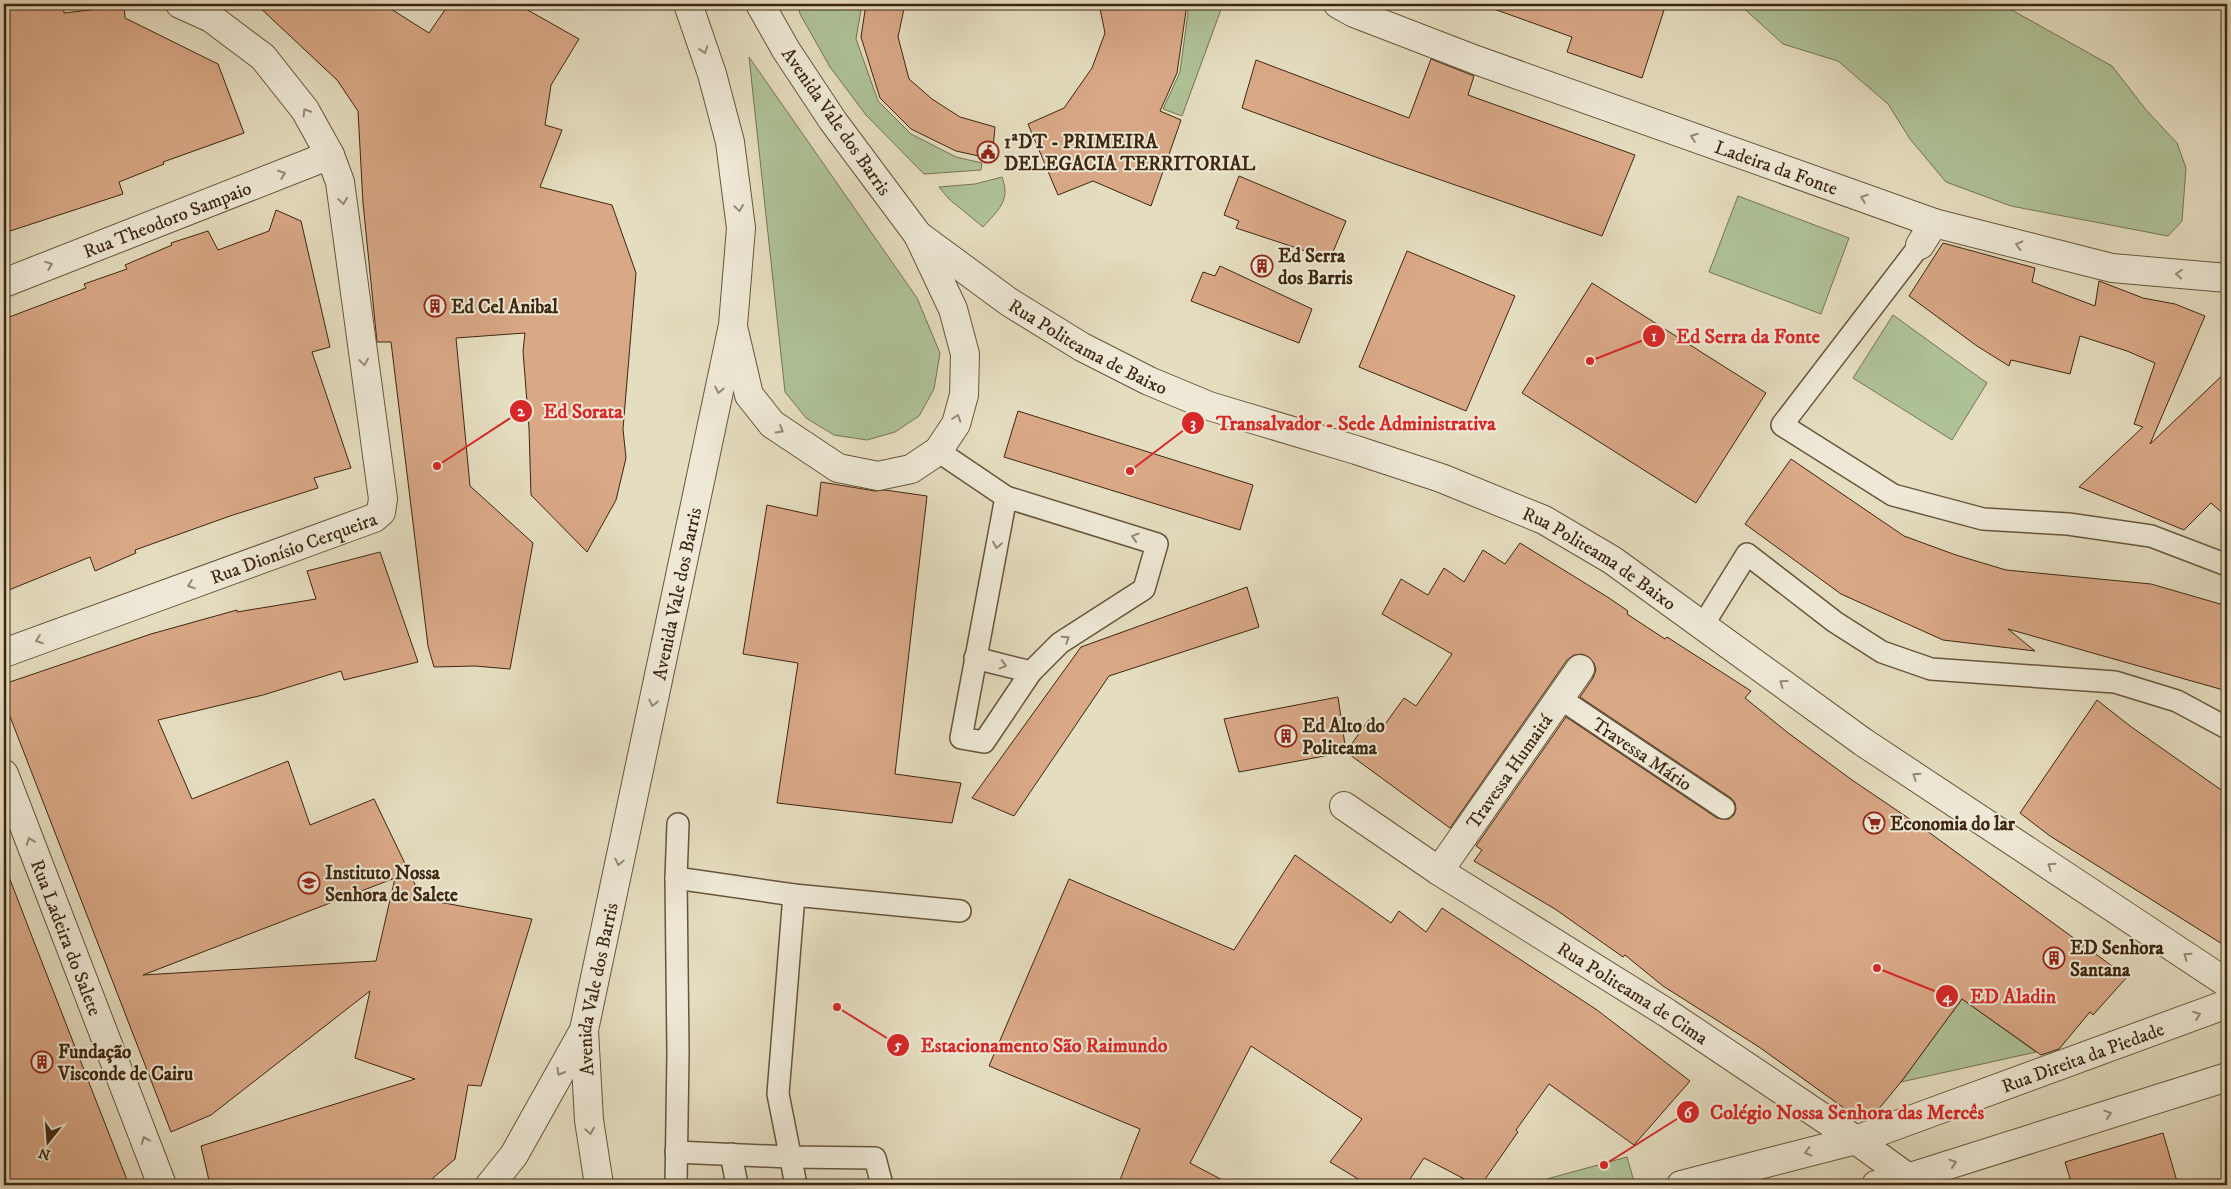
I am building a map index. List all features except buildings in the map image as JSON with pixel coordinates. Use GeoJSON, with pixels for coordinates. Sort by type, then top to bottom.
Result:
{"type":"FeatureCollection","features":[{"type":"Feature","properties":{"kind":"street"},"geometry":{"type":"LineString","coordinates":[[180,4],[211,18],[263,57],[305,110],[330,155]]}},
{"type":"Feature","properties":{"kind":"street","name":"Avenida Vale dos Barris"},"geometry":{"type":"LineString","coordinates":[[599,1185],[589,1120],[584,1030],[733,325],[742,228],[730,142],[712,74],[688,4]]}},
{"type":"Feature","properties":{"kind":"street","name":"Avenida Vale dos Barris"},"geometry":{"type":"LineString","coordinates":[[760,4],[786,50],[833,121],[918,235]]}},
{"type":"Feature","properties":{"kind":"street"},"geometry":{"type":"LineString","coordinates":[[776,4],[786,50]]}},
{"type":"Feature","properties":{"kind":"street","name":"Ladeira da Fonte"},"geometry":{"type":"LineString","coordinates":[[1338,4],[1354,13],[1927,234],[2112,268],[2227,278]]}},
{"type":"Feature","properties":{"kind":"street","name":"Rua Theodoro Sampaio"},"geometry":{"type":"LineString","coordinates":[[4,283],[330,155]]}},
{"type":"Feature","properties":{"kind":"street","name":"Rua Dionísio Cerqueira"},"geometry":{"type":"LineString","coordinates":[[4,653],[374,518],[381,512],[383,499],[340,182],[330,155]]}},
{"type":"Feature","properties":{"kind":"street"},"geometry":{"type":"LineString","coordinates":[[733,325],[749,395],[772,424],[838,468],[878,476],[911,469],[938,451],[956,424],[964,395],[966,354],[953,309],[918,235]]}},
{"type":"Feature","properties":{"kind":"street","name":"Rua Politeama de Baixo"},"geometry":{"type":"LineString","coordinates":[[918,235],[1009,302],[1082,347],[1149,381],[1210,406],[1441,478],[1544,520],[1612,560],[1863,742],[2227,983]]}},
{"type":"Feature","properties":{"kind":"street","name":"Travessa Humaitá"},"geometry":{"type":"LineString","coordinates":[[1439,871],[1580,670]]}},
{"type":"Feature","properties":{"kind":"street","name":"Rua Ladeira do Salete"},"geometry":{"type":"LineString","coordinates":[[4,774],[162,1185]]}},
{"type":"Feature","properties":{"kind":"street","name":"Rua Politeama de Cima"},"geometry":{"type":"LineString","coordinates":[[1344,806],[1439,871],[1666,1013],[1856,1140],[1912,1182]]}},
{"type":"Feature","properties":{"kind":"street","name":"Rua Direita da Piedade"},"geometry":{"type":"LineString","coordinates":[[1681,1185],[1856,1140],[2227,1004]]}},
{"type":"Feature","properties":{"kind":"street"},"geometry":{"type":"LineString","coordinates":[[490,1185],[514,1155],[584,1030]]}},
{"type":"Feature","properties":{"kind":"street"},"geometry":{"type":"LineString","coordinates":[[1876,1185],[1912,1182],[2227,1077]]}},
{"type":"Feature","properties":{"kind":"lane"},"geometry":{"type":"LineString","coordinates":[[1927,234],[1782,426],[1893,495],[1983,518],[2068,524],[2151,536],[2227,565]]}},
{"type":"Feature","properties":{"kind":"lane"},"geometry":{"type":"LineString","coordinates":[[938,451],[1006,497],[1157,544],[1144,589],[1060,643],[1031,672],[984,742],[961,738],[1006,497]]}},
{"type":"Feature","properties":{"kind":"lane"},"geometry":{"type":"LineString","coordinates":[[1702,625],[1748,554],[1835,622],[1882,652],[1931,669],[2114,682],[2177,701],[2227,728]]}},
{"type":"Feature","properties":{"kind":"lane"},"geometry":{"type":"LineString","coordinates":[[975,658],[1031,672]]}},
{"type":"Feature","properties":{"kind":"lane","name":"Travessa Mário"},"geometry":{"type":"LineString","coordinates":[[1561,699],[1724,808]]}},
{"type":"Feature","properties":{"kind":"lane"},"geometry":{"type":"LineString","coordinates":[[676,1185],[678,1053],[676,878],[678,824]]}},
{"type":"Feature","properties":{"kind":"lane"},"geometry":{"type":"LineString","coordinates":[[676,878],[794,895],[960,912]]}},
{"type":"Feature","properties":{"kind":"lane"},"geometry":{"type":"LineString","coordinates":[[794,895],[778,1094],[796,1185]]}},
{"type":"Feature","properties":{"kind":"lane"},"geometry":{"type":"LineString","coordinates":[[676,1152],[789,1157],[875,1158],[882,1185]]}},
{"type":"Feature","properties":{"kind":"lane"},"geometry":{"type":"LineString","coordinates":[[731,1154],[737,1185]]}},
{"type":"Feature","properties":{"kind":"green space"},"geometry":{"type":"Polygon","coordinates":[[[798,4],[862,4],[856,39],[878,101],[911,134],[956,157],[982,163],[981,170],[924,174],[866,115],[830,67],[800,14],[798,4]]]}},
{"type":"Feature","properties":{"kind":"green space"},"geometry":{"type":"Polygon","coordinates":[[[1187,4],[1223,4],[1182,116],[1163,109],[1180,72],[1188,12],[1187,4]]]}},
{"type":"Feature","properties":{"kind":"green space"},"geometry":{"type":"Polygon","coordinates":[[[1739,4],[2001,4],[2112,66],[2147,111],[2177,143],[2186,168],[2182,221],[2168,236],[2011,206],[1946,182],[1910,139],[1888,104],[1838,61],[1783,44],[1739,4]]]}},
{"type":"Feature","properties":{"kind":"green space"},"geometry":{"type":"Polygon","coordinates":[[[749,57],[917,298],[940,353],[934,389],[919,416],[895,432],[867,440],[834,435],[806,418],[785,392],[749,57]]]}},
{"type":"Feature","properties":{"kind":"green space"},"geometry":{"type":"Polygon","coordinates":[[[1002,177],[1005,193],[1004,199],[998,210],[983,227],[949,199],[939,187],[975,184],[1002,177]]]}},
{"type":"Feature","properties":{"kind":"green space"},"geometry":{"type":"Polygon","coordinates":[[[1738,196],[1849,238],[1821,314],[1709,272],[1738,196]]]}},
{"type":"Feature","properties":{"kind":"green space"},"geometry":{"type":"Polygon","coordinates":[[[1893,315],[1987,383],[1952,440],[1853,378],[1893,315]]]}},
{"type":"Feature","properties":{"kind":"green space"},"geometry":{"type":"Polygon","coordinates":[[[1962,999],[2036,1052],[1901,1082],[1962,999]]]}},
{"type":"Feature","properties":{"kind":"green space"},"geometry":{"type":"Polygon","coordinates":[[[1627,1157],[1635,1185],[1525,1185],[1627,1157]]]}},
{"type":"Feature","properties":{"kind":"place","name":"1ªDT - PRIMEIRA DELEGACIA TERRITORIAL"},"geometry":{"type":"Point","coordinates":[988,152]}},
{"type":"Feature","properties":{"kind":"place","name":"Ed Serra dos Barris"},"geometry":{"type":"Point","coordinates":[1262,266]}},
{"type":"Feature","properties":{"kind":"place","name":"Ed Cel Anibal"},"geometry":{"type":"Point","coordinates":[435,306]}},
{"type":"Feature","properties":{"kind":"place","name":"Ed Serra da Fonte"},"geometry":{"type":"Point","coordinates":[1590,361]}},
{"type":"Feature","properties":{"kind":"place","name":"Ed Sorata"},"geometry":{"type":"Point","coordinates":[437,466]}},
{"type":"Feature","properties":{"kind":"place","name":"Transalvador - Sede Administrativa"},"geometry":{"type":"Point","coordinates":[1130,471]}},
{"type":"Feature","properties":{"kind":"place","name":"Ed Alto do Politeama"},"geometry":{"type":"Point","coordinates":[1286,736]}},
{"type":"Feature","properties":{"kind":"place","name":"Economia do lar"},"geometry":{"type":"Point","coordinates":[1874,823]}},
{"type":"Feature","properties":{"kind":"place","name":"Instituto Nossa Senhora de Salete"},"geometry":{"type":"Point","coordinates":[309,883]}},
{"type":"Feature","properties":{"kind":"place","name":"ED Senhora Santana"},"geometry":{"type":"Point","coordinates":[2054,958]}},
{"type":"Feature","properties":{"kind":"place","name":"ED Aladin"},"geometry":{"type":"Point","coordinates":[1877,968]}},
{"type":"Feature","properties":{"kind":"place","name":"Estacionamento São Raimundo"},"geometry":{"type":"Point","coordinates":[837,1007]}},
{"type":"Feature","properties":{"kind":"place","name":"Fundação Visconde de Cairu"},"geometry":{"type":"Point","coordinates":[42,1062]}},
{"type":"Feature","properties":{"kind":"place","name":"Colégio Nossa Senhora das Mercês"},"geometry":{"type":"Point","coordinates":[1604,1165]}}]}
